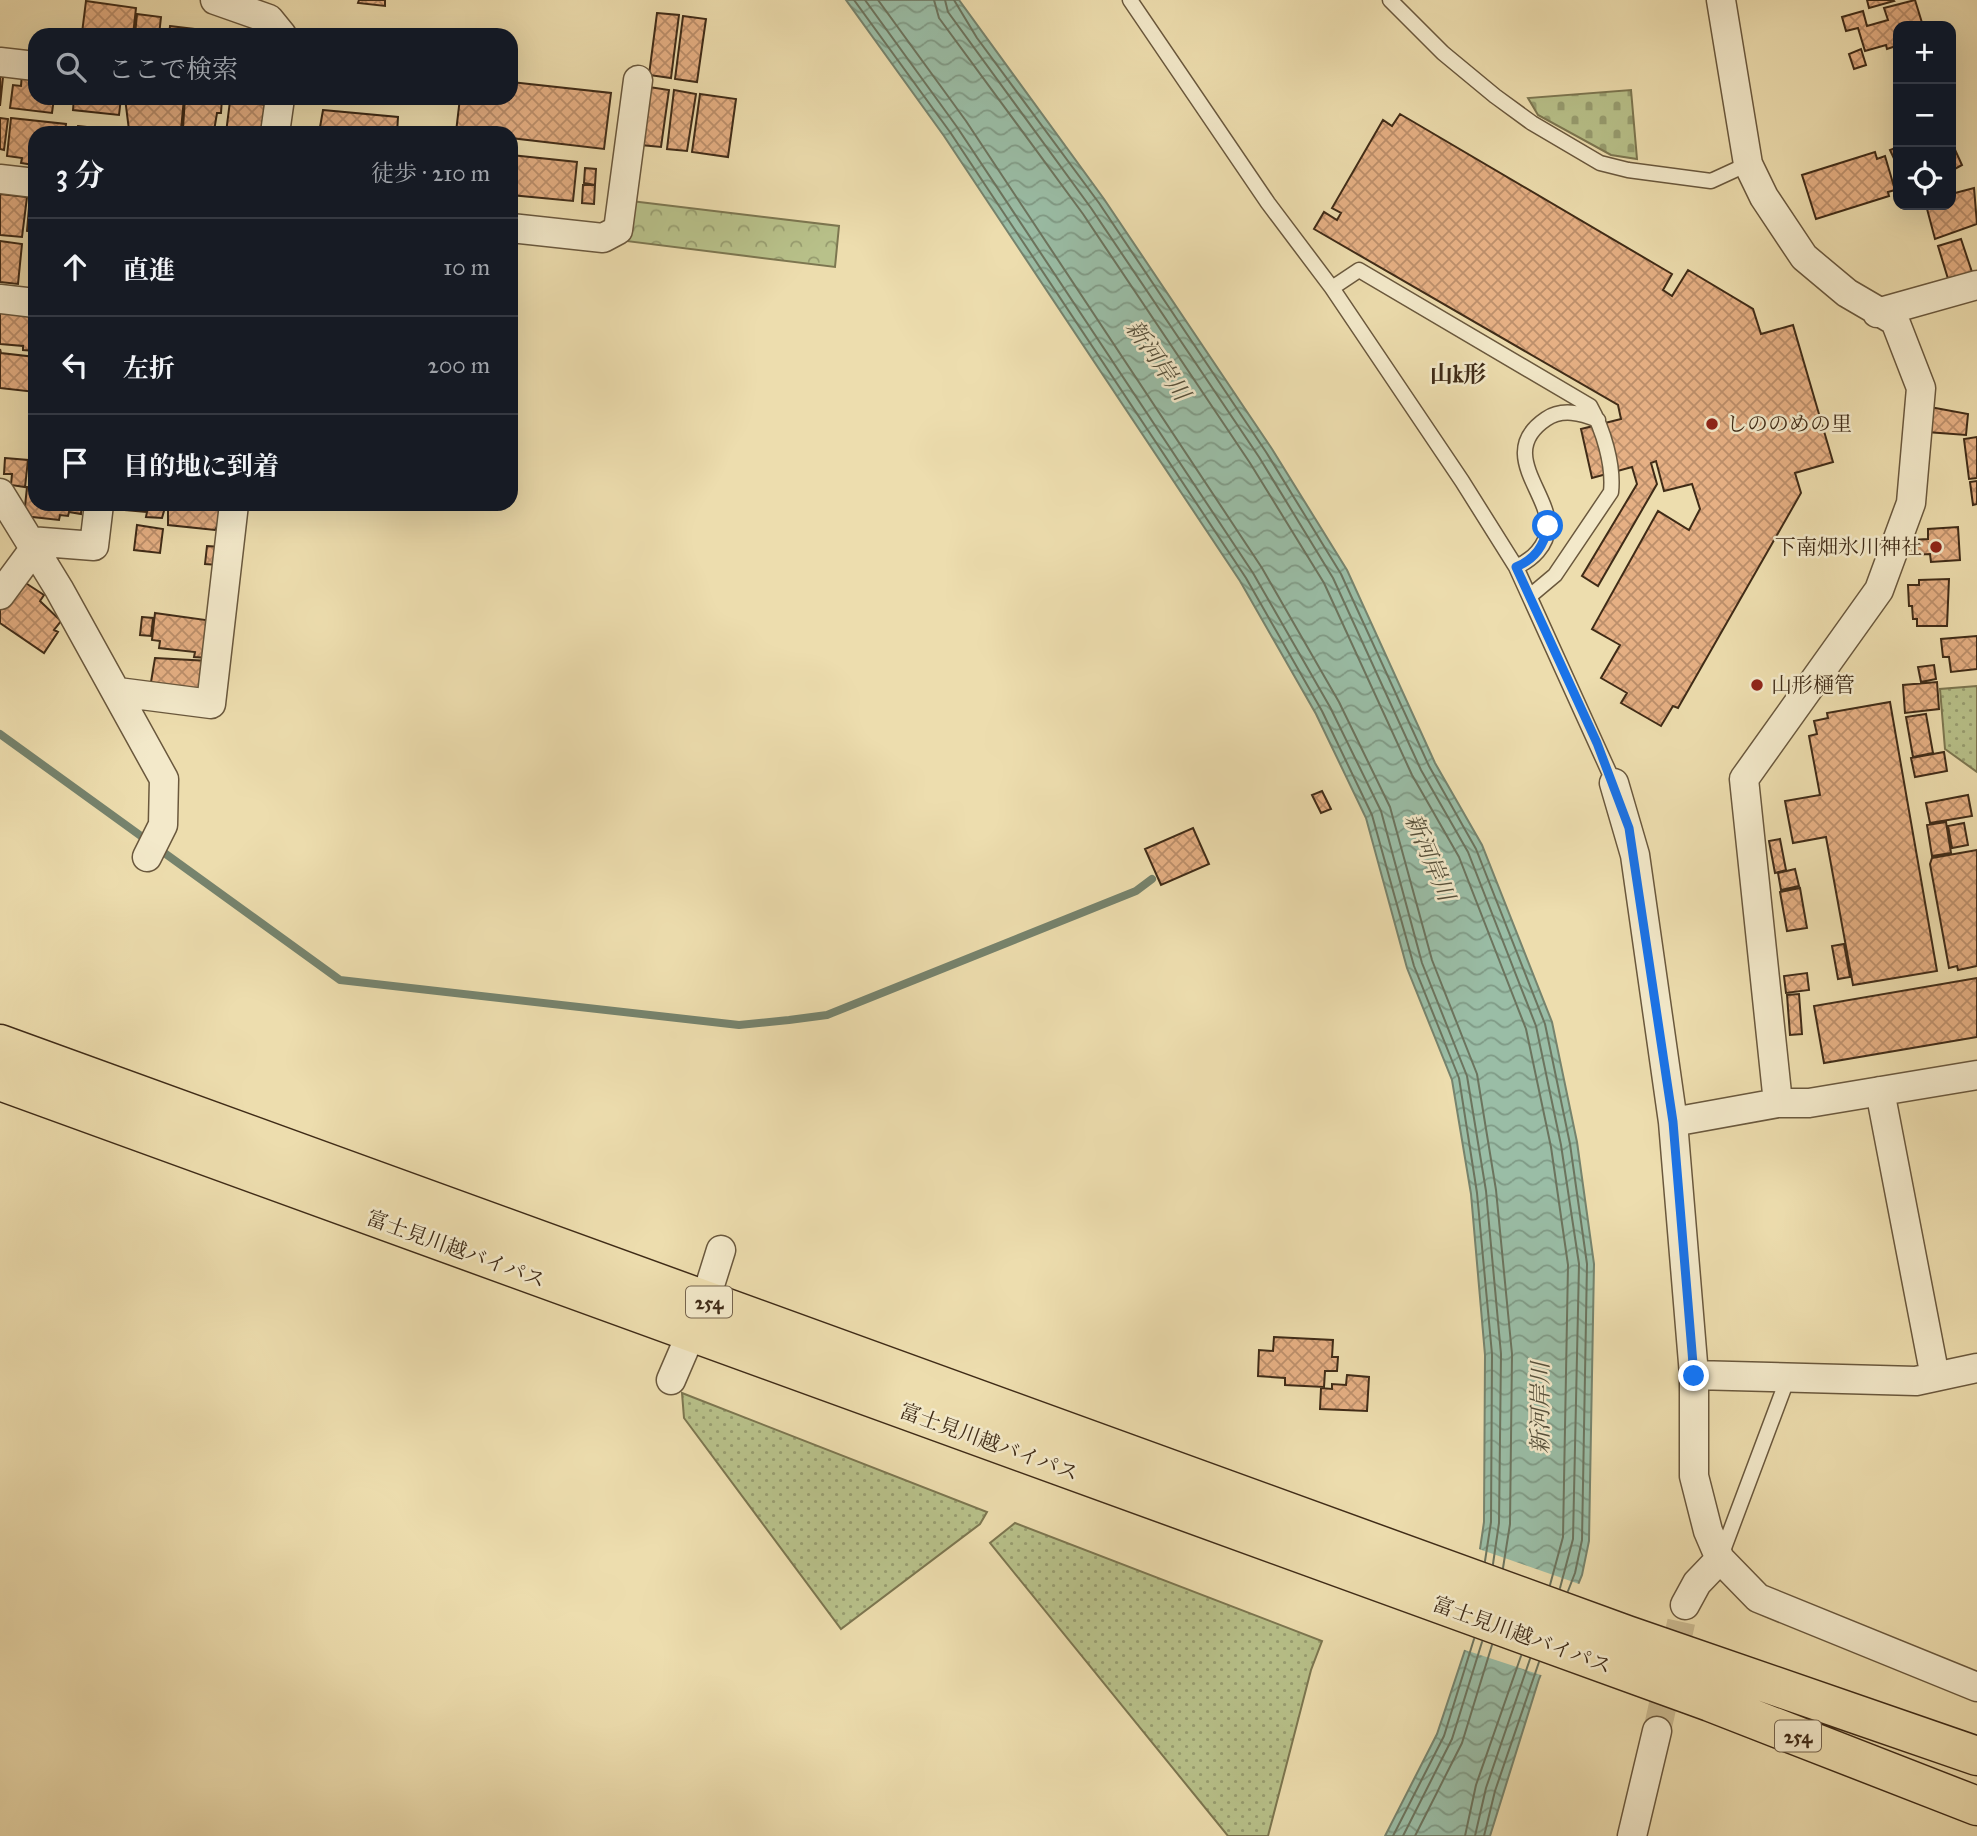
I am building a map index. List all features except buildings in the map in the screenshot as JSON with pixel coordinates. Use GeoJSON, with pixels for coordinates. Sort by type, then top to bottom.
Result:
{"type":"FeatureCollection","features":[{"type":"Feature","properties":{"kind":"highway","name":"富士見川越バイパス"},"geometry":{"type":"LineString","coordinates":[[0,1044],[698,1317]]}},
{"type":"Feature","properties":{"kind":"highway","name":"富士見川越バイパス"},"geometry":{"type":"LineString","coordinates":[[0,1081],[698,1317],[1622,1652],[1977,1756]]}},
{"type":"Feature","properties":{"kind":"highway","name":"富士見川越バイパス"},"geometry":{"type":"LineString","coordinates":[[1622,1652],[1977,1806]]}},
{"type":"Feature","properties":{"kind":"street"},"geometry":{"type":"LineString","coordinates":[[215,0],[269,19],[276,28]]}},
{"type":"Feature","properties":{"kind":"street"},"geometry":{"type":"LineString","coordinates":[[1721,0],[1748,164],[1764,197],[1804,257],[1877,313],[1895,321],[1922,388],[1911,503],[1879,590],[1744,779],[1778,1103]]}},
{"type":"Feature","properties":{"kind":"street"},"geometry":{"type":"LineString","coordinates":[[0,62],[28,65]]}},
{"type":"Feature","properties":{"kind":"street"},"geometry":{"type":"LineString","coordinates":[[518,229],[603,238],[618,230],[638,80]]}},
{"type":"Feature","properties":{"kind":"street"},"geometry":{"type":"LineString","coordinates":[[276,126],[279,105]]}},
{"type":"Feature","properties":{"kind":"street"},"geometry":{"type":"LineString","coordinates":[[0,180],[28,182]]}},
{"type":"Feature","properties":{"kind":"street"},"geometry":{"type":"LineString","coordinates":[[1877,313],[1977,285]]}},
{"type":"Feature","properties":{"kind":"street"},"geometry":{"type":"LineString","coordinates":[[0,299],[28,302]]}},
{"type":"Feature","properties":{"kind":"street"},"geometry":{"type":"LineString","coordinates":[[0,493],[118,692],[164,779],[165,808],[153,848]]}},
{"type":"Feature","properties":{"kind":"street"},"geometry":{"type":"LineString","coordinates":[[32,545],[94,546],[98,511]]}},
{"type":"Feature","properties":{"kind":"street"},"geometry":{"type":"LineString","coordinates":[[118,692],[211,704],[233,511]]}},
{"type":"Feature","properties":{"kind":"street"},"geometry":{"type":"LineString","coordinates":[[0,595],[32,545]]}},
{"type":"Feature","properties":{"kind":"street"},"geometry":{"type":"LineString","coordinates":[[1614,783],[1635,855],[1673,1122],[1694,1376],[1694,1476],[1708,1531],[1720,1559],[1758,1598],[1977,1688]]}},
{"type":"Feature","properties":{"kind":"street"},"geometry":{"type":"LineString","coordinates":[[1673,1122],[1778,1103],[1809,1103],[1977,1074]]}},
{"type":"Feature","properties":{"kind":"street"},"geometry":{"type":"LineString","coordinates":[[1880,1091],[1935,1377]]}},
{"type":"Feature","properties":{"kind":"street"},"geometry":{"type":"LineString","coordinates":[[671,1380],[698,1317],[721,1250]]}},
{"type":"Feature","properties":{"kind":"street"},"geometry":{"type":"LineString","coordinates":[[1694,1376],[1916,1381],[1977,1368]]}},
{"type":"Feature","properties":{"kind":"street"},"geometry":{"type":"LineString","coordinates":[[1685,1605],[1697,1583],[1720,1559]]}},
{"type":"Feature","properties":{"kind":"street"},"geometry":{"type":"LineString","coordinates":[[1632,1836],[1657,1731]]}},
{"type":"Feature","properties":{"kind":"lane"},"geometry":{"type":"LineString","coordinates":[[1130,0],[1268,203],[1332,288],[1462,481],[1516,567],[1614,783]]}},
{"type":"Feature","properties":{"kind":"lane"},"geometry":{"type":"LineString","coordinates":[[1390,0],[1443,53],[1495,96],[1532,123],[1600,163],[1628,170],[1711,181],[1748,164]]}},
{"type":"Feature","properties":{"kind":"lane"},"geometry":{"type":"LineString","coordinates":[[1332,288],[1359,270],[1590,406],[1598,420],[1612,479],[1611,492],[1555,575],[1530,596]]}},
{"type":"Feature","properties":{"kind":"lane"},"geometry":{"type":"LineString","coordinates":[[1516,567],[1532,559],[1540,549],[1548,526],[1545,511],[1530,481],[1526,463],[1531,434],[1550,416],[1581,414],[1598,420]]}},
{"type":"Feature","properties":{"kind":"lane"},"geometry":{"type":"LineString","coordinates":[[1720,1559],[1787,1380]]}},
{"type":"Feature","properties":{"kind":"green space"},"geometry":{"type":"Polygon","coordinates":[[[1631,90],[1637,159],[1611,155],[1538,115],[1528,98],[1631,90]]]}},
{"type":"Feature","properties":{"kind":"green space"},"geometry":{"type":"Polygon","coordinates":[[[631,201],[839,226],[835,267],[626,241],[631,201]]]}},
{"type":"Feature","properties":{"kind":"green space"},"geometry":{"type":"Polygon","coordinates":[[[1977,686],[1977,772],[1945,749],[1940,689],[1977,686]]]}},
{"type":"Feature","properties":{"kind":"green space"},"geometry":{"type":"Polygon","coordinates":[[[682,1393],[987,1512],[980,1524],[841,1629],[684,1418],[682,1393]]]}},
{"type":"Feature","properties":{"kind":"green space"},"geometry":{"type":"Polygon","coordinates":[[[1015,1523],[1322,1641],[1311,1670],[1268,1836],[1228,1836],[990,1543],[1015,1523]]]}},
{"type":"Feature","properties":{"kind":"water","name":"新河岸川"},"geometry":{"type":"Polygon","coordinates":[[[846,0],[959,0],[1104,199],[1272,449],[1347,570],[1435,763],[1482,845],[1552,1022],[1577,1142],[1594,1264],[1589,1541],[1582,1575],[1539,1679],[1490,1836],[1385,1836],[1437,1734],[1465,1650],[1484,1522],[1485,1355],[1471,1194],[1452,1080],[1407,968],[1366,818],[1316,714],[1240,581],[944,136],[846,0]]]}},
{"type":"Feature","properties":{"kind":"pier"},"geometry":{"type":"Polygon","coordinates":[[[1476,1548],[1582,1585],[1544,1676],[1462,1649],[1476,1548]]]}},
{"type":"Feature","properties":{"kind":"waterway"},"geometry":{"type":"LineString","coordinates":[[0,734],[340,980],[739,1025],[789,1020],[827,1015],[1136,891],[1152,879]]}},
{"type":"Feature","properties":{"kind":"tunnel"},"geometry":{"type":"LineString","coordinates":[[1657,1731],[1685,1605]]}},
{"type":"Feature","properties":{"kind":"place","name":"しののめの里"},"geometry":{"type":"Point","coordinates":[1712,424]}},
{"type":"Feature","properties":{"kind":"place","name":"下南畑氷川神社"},"geometry":{"type":"Point","coordinates":[1936,547]}},
{"type":"Feature","properties":{"kind":"place","name":"山形樋管"},"geometry":{"type":"Point","coordinates":[1757,685]}},
{"type":"Feature","properties":{"kind":"district","name":"山k形"},"geometry":{"type":"Point","coordinates":[1458,374]}},
{"type":"Feature","properties":{"kind":"route"},"geometry":{"type":"LineString","coordinates":[[1548,526],[1546,539],[1540,549],[1532,559],[1516,567],[1614,783],[1635,855],[1673,1122],[1694,1376]]}}]}
